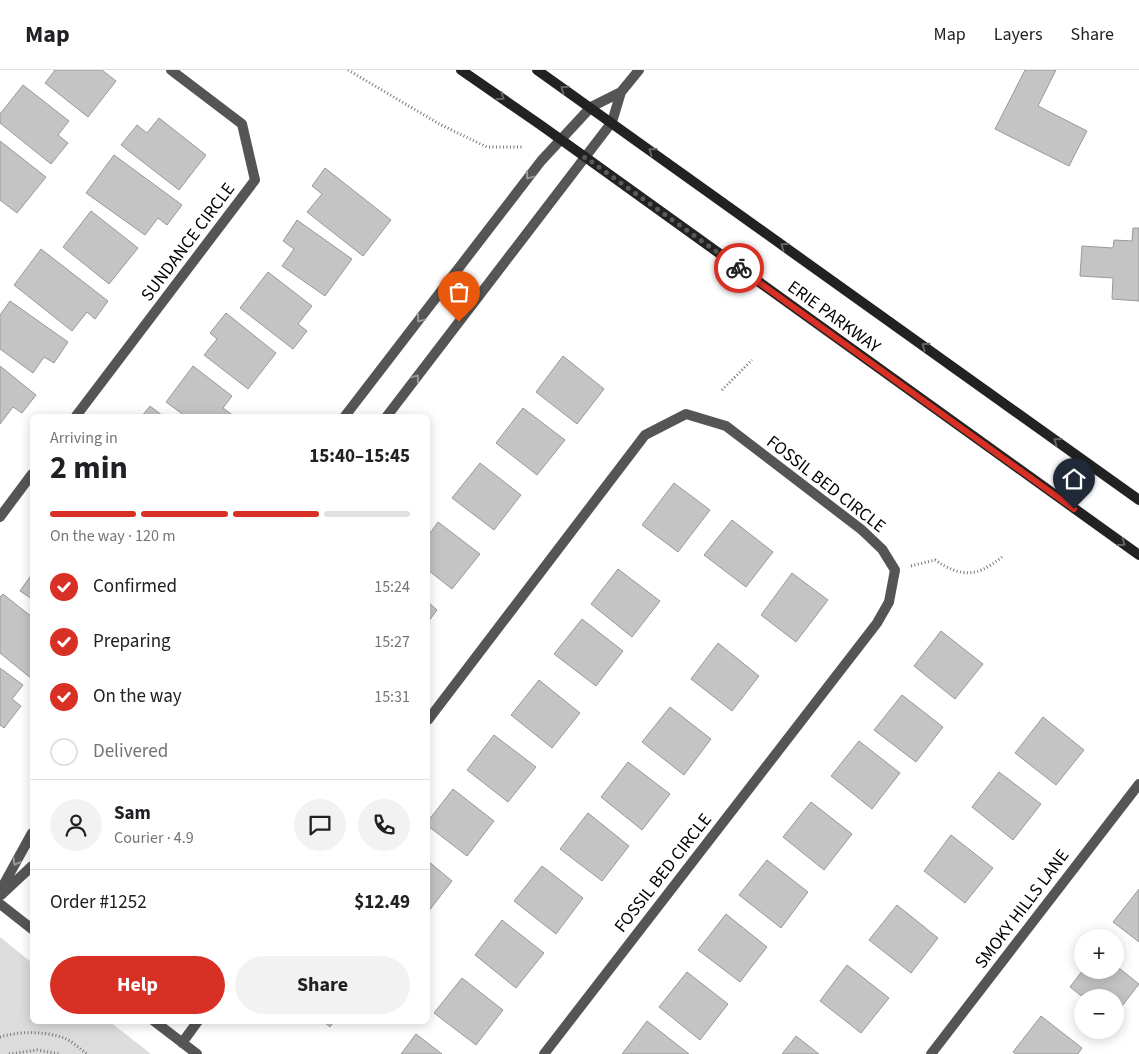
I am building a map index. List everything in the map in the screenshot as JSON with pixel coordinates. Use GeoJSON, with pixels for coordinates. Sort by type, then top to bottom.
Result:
{"type":"FeatureCollection","features":[{"type":"Feature","properties":{"kind":"main road","name":"ERIE PARKWAY"},"geometry":{"type":"LineString","coordinates":[[461,70],[1139,555]]}},
{"type":"Feature","properties":{"kind":"main road","name":"ERIE PARKWAY"},"geometry":{"type":"LineString","coordinates":[[537,70],[1139,500]]}},
{"type":"Feature","properties":{"kind":"street","name":"SUNDANCE CIRCLE"},"geometry":{"type":"LineString","coordinates":[[78,414],[255,180],[242,124],[171,70]]}},
{"type":"Feature","properties":{"kind":"street"},"geometry":{"type":"LineString","coordinates":[[389,414],[612,122],[621,92],[639,70]]}},
{"type":"Feature","properties":{"kind":"street"},"geometry":{"type":"LineString","coordinates":[[347,414],[541,161],[591,107],[621,92]]}},
{"type":"Feature","properties":{"kind":"street","name":"FOSSIL BED CIRCLE"},"geometry":{"type":"LineString","coordinates":[[430,717],[645,435],[686,414],[726,426],[862,530],[882,549],[895,570],[890,602],[877,623],[544,1054]]}},
{"type":"Feature","properties":{"kind":"street"},"geometry":{"type":"LineString","coordinates":[[0,517],[30,477]]}},
{"type":"Feature","properties":{"kind":"street","name":"SMOKY HILLS LANE"},"geometry":{"type":"LineString","coordinates":[[931,1054],[1139,784]]}},
{"type":"Feature","properties":{"kind":"street"},"geometry":{"type":"LineString","coordinates":[[0,891],[30,837]]}},
{"type":"Feature","properties":{"kind":"street"},"geometry":{"type":"LineString","coordinates":[[0,896],[30,868]]}},
{"type":"Feature","properties":{"kind":"street"},"geometry":{"type":"LineString","coordinates":[[0,904],[30,927]]}},
{"type":"Feature","properties":{"kind":"street"},"geometry":{"type":"LineString","coordinates":[[158,1024],[197,1054]]}},
{"type":"Feature","properties":{"kind":"street"},"geometry":{"type":"LineString","coordinates":[[182,1043],[196,1024]]}},
{"type":"Feature","properties":{"kind":"path"},"geometry":{"type":"LineString","coordinates":[[348,70],[433,120],[487,147],[522,147]]}},
{"type":"Feature","properties":{"kind":"path"},"geometry":{"type":"LineString","coordinates":[[722,390],[752,360]]}},
{"type":"Feature","properties":{"kind":"path"},"geometry":{"type":"LineString","coordinates":[[895,570],[935,560],[946,567],[963,573],[978,573],[1002,557]]}},
{"type":"Feature","properties":{"kind":"path"},"geometry":{"type":"LineString","coordinates":[[0,1037],[34,1032],[64,1038],[87,1054]]}},
{"type":"Feature","properties":{"kind":"path"},"geometry":{"type":"LineString","coordinates":[[9,1054],[37,1050],[60,1054]]}},
{"type":"Feature","properties":{"kind":"shaded area"},"geometry":{"type":"Polygon","coordinates":[[[0,937],[30,961],[30,1024],[113,1024],[151,1054],[0,1054],[0,937]]]}},
{"type":"Feature","properties":{"kind":"building"},"geometry":{"type":"Polygon","coordinates":[[[55,70],[102,70],[116,81],[88,117],[45,83],[55,70]]]}},
{"type":"Feature","properties":{"kind":"building"},"geometry":{"type":"Polygon","coordinates":[[[1025,70],[1056,70],[1038,106],[1087,131],[1069,166],[995,129],[1025,70]]]}},
{"type":"Feature","properties":{"kind":"building"},"geometry":{"type":"Polygon","coordinates":[[[23,85],[69,121],[58,135],[68,143],[51,164],[0,123],[0,114],[23,85]]]}},
{"type":"Feature","properties":{"kind":"building"},"geometry":{"type":"Polygon","coordinates":[[[159,118],[206,155],[179,190],[121,145],[137,125],[147,133],[159,118]]]}},
{"type":"Feature","properties":{"kind":"building"},"geometry":{"type":"Polygon","coordinates":[[[0,141],[46,177],[17,213],[0,200],[0,141]]]}},
{"type":"Feature","properties":{"kind":"building"},"geometry":{"type":"Polygon","coordinates":[[[114,155],[182,205],[167,225],[158,218],[145,235],[86,193],[114,155]]]}},
{"type":"Feature","properties":{"kind":"building"},"geometry":{"type":"Polygon","coordinates":[[[325,168],[391,220],[363,256],[307,212],[322,194],[312,186],[325,168]]]}},
{"type":"Feature","properties":{"kind":"building"},"geometry":{"type":"Polygon","coordinates":[[[91,211],[138,248],[109,284],[63,247],[91,211]]]}},
{"type":"Feature","properties":{"kind":"building"},"geometry":{"type":"Polygon","coordinates":[[[297,220],[352,259],[325,296],[282,266],[294,249],[283,241],[297,220]]]}},
{"type":"Feature","properties":{"kind":"building"},"geometry":{"type":"Polygon","coordinates":[[[1133,228],[1139,228],[1139,301],[1112,299],[1113,278],[1080,276],[1082,246],[1113,248],[1114,240],[1132,241],[1133,228]]]}},
{"type":"Feature","properties":{"kind":"building"},"geometry":{"type":"Polygon","coordinates":[[[41,249],[108,301],[95,319],[87,312],[72,331],[14,285],[41,249]]]}},
{"type":"Feature","properties":{"kind":"building"},"geometry":{"type":"Polygon","coordinates":[[[268,272],[312,306],[298,324],[307,331],[293,349],[240,308],[268,272]]]}},
{"type":"Feature","properties":{"kind":"building"},"geometry":{"type":"Polygon","coordinates":[[[10,301],[68,342],[54,363],[44,357],[33,373],[0,349],[0,315],[10,301]]]}},
{"type":"Feature","properties":{"kind":"building"},"geometry":{"type":"Polygon","coordinates":[[[226,313],[276,353],[248,389],[204,355],[217,339],[210,333],[226,313]]]}},
{"type":"Feature","properties":{"kind":"building"},"geometry":{"type":"Polygon","coordinates":[[[563,356],[604,389],[577,424],[536,392],[563,356]]]}},
{"type":"Feature","properties":{"kind":"building"},"geometry":{"type":"Polygon","coordinates":[[[0,366],[36,395],[22,413],[13,407],[0,424],[0,366]]]}},
{"type":"Feature","properties":{"kind":"building"},"geometry":{"type":"Polygon","coordinates":[[[193,366],[232,396],[223,408],[231,414],[182,414],[166,402],[193,366]]]}},
{"type":"Feature","properties":{"kind":"building"},"geometry":{"type":"Polygon","coordinates":[[[150,406],[160,414],[144,414],[150,406]]]}},
{"type":"Feature","properties":{"kind":"building"},"geometry":{"type":"Polygon","coordinates":[[[523,408],[565,440],[537,475],[496,443],[523,408]]]}},
{"type":"Feature","properties":{"kind":"building"},"geometry":{"type":"Polygon","coordinates":[[[480,463],[521,495],[494,530],[452,498],[480,463]]]}},
{"type":"Feature","properties":{"kind":"building"},"geometry":{"type":"Polygon","coordinates":[[[674,483],[710,510],[678,552],[642,525],[674,483]]]}},
{"type":"Feature","properties":{"kind":"building"},"geometry":{"type":"Polygon","coordinates":[[[732,520],[773,552],[746,587],[704,555],[732,520]]]}},
{"type":"Feature","properties":{"kind":"building"},"geometry":{"type":"Polygon","coordinates":[[[438,522],[480,554],[452,589],[430,572],[430,533],[438,522]]]}},
{"type":"Feature","properties":{"kind":"building"},"geometry":{"type":"Polygon","coordinates":[[[618,569],[660,601],[632,637],[591,604],[618,569]]]}},
{"type":"Feature","properties":{"kind":"building"},"geometry":{"type":"Polygon","coordinates":[[[792,573],[828,600],[796,642],[761,615],[792,573]]]}},
{"type":"Feature","properties":{"kind":"building"},"geometry":{"type":"Polygon","coordinates":[[[30,577],[30,598],[20,591],[30,577]]]}},
{"type":"Feature","properties":{"kind":"building"},"geometry":{"type":"Polygon","coordinates":[[[3,594],[30,615],[30,677],[0,653],[0,597],[3,594]]]}},
{"type":"Feature","properties":{"kind":"building"},"geometry":{"type":"Polygon","coordinates":[[[430,604],[437,610],[430,619],[430,604]]]}},
{"type":"Feature","properties":{"kind":"building"},"geometry":{"type":"Polygon","coordinates":[[[582,619],[623,651],[596,686],[554,654],[582,619]]]}},
{"type":"Feature","properties":{"kind":"building"},"geometry":{"type":"Polygon","coordinates":[[[941,631],[983,664],[955,699],[914,666],[941,631]]]}},
{"type":"Feature","properties":{"kind":"building"},"geometry":{"type":"Polygon","coordinates":[[[718,643],[759,676],[732,711],[691,679],[718,643]]]}},
{"type":"Feature","properties":{"kind":"building"},"geometry":{"type":"Polygon","coordinates":[[[0,668],[23,685],[12,699],[21,706],[4,728],[0,725],[0,668]]]}},
{"type":"Feature","properties":{"kind":"building"},"geometry":{"type":"Polygon","coordinates":[[[539,680],[580,713],[552,748],[511,715],[539,680]]]}},
{"type":"Feature","properties":{"kind":"building"},"geometry":{"type":"Polygon","coordinates":[[[902,695],[943,727],[916,762],[874,730],[902,695]]]}},
{"type":"Feature","properties":{"kind":"building"},"geometry":{"type":"Polygon","coordinates":[[[670,707],[711,739],[684,775],[642,742],[670,707]]]}},
{"type":"Feature","properties":{"kind":"building"},"geometry":{"type":"Polygon","coordinates":[[[1043,717],[1084,750],[1056,785],[1015,753],[1043,717]]]}},
{"type":"Feature","properties":{"kind":"building"},"geometry":{"type":"Polygon","coordinates":[[[494,735],[536,767],[508,802],[467,770],[494,735]]]}},
{"type":"Feature","properties":{"kind":"building"},"geometry":{"type":"Polygon","coordinates":[[[859,741],[900,773],[872,809],[831,776],[859,741]]]}},
{"type":"Feature","properties":{"kind":"building"},"geometry":{"type":"Polygon","coordinates":[[[628,762],[670,794],[642,830],[601,797],[628,762]]]}},
{"type":"Feature","properties":{"kind":"building"},"geometry":{"type":"Polygon","coordinates":[[[999,772],[1041,804],[1013,840],[972,807],[999,772]]]}},
{"type":"Feature","properties":{"kind":"building"},"geometry":{"type":"Polygon","coordinates":[[[453,789],[494,821],[467,856],[430,828],[430,818],[453,789]]]}},
{"type":"Feature","properties":{"kind":"building"},"geometry":{"type":"Polygon","coordinates":[[[811,802],[852,834],[824,870],[783,837],[811,802]]]}},
{"type":"Feature","properties":{"kind":"building"},"geometry":{"type":"Polygon","coordinates":[[[588,813],[629,846],[602,881],[560,849],[588,813]]]}},
{"type":"Feature","properties":{"kind":"building"},"geometry":{"type":"Polygon","coordinates":[[[951,835],[993,868],[965,903],[924,871],[951,835]]]}},
{"type":"Feature","properties":{"kind":"building"},"geometry":{"type":"Polygon","coordinates":[[[767,860],[808,892],[781,928],[739,895],[767,860]]]}},
{"type":"Feature","properties":{"kind":"building"},"geometry":{"type":"Polygon","coordinates":[[[430,863],[452,881],[430,909],[430,863]]]}},
{"type":"Feature","properties":{"kind":"building"},"geometry":{"type":"Polygon","coordinates":[[[542,866],[583,898],[556,934],[514,901],[542,866]]]}},
{"type":"Feature","properties":{"kind":"building"},"geometry":{"type":"Polygon","coordinates":[[[1139,889],[1139,942],[1113,922],[1139,889]]]}},
{"type":"Feature","properties":{"kind":"building"},"geometry":{"type":"Polygon","coordinates":[[[897,905],[938,938],[911,973],[869,940],[897,905]]]}},
{"type":"Feature","properties":{"kind":"building"},"geometry":{"type":"Polygon","coordinates":[[[726,914],[767,947],[740,982],[698,950],[726,914]]]}},
{"type":"Feature","properties":{"kind":"building"},"geometry":{"type":"Polygon","coordinates":[[[502,920],[544,953],[516,988],[475,955],[502,920]]]}},
{"type":"Feature","properties":{"kind":"building"},"geometry":{"type":"Polygon","coordinates":[[[847,965],[889,998],[861,1033],[820,1001],[847,965]]]}},
{"type":"Feature","properties":{"kind":"building"},"geometry":{"type":"Polygon","coordinates":[[[687,972],[728,1004],[700,1040],[659,1007],[687,972]]]}},
{"type":"Feature","properties":{"kind":"building"},"geometry":{"type":"Polygon","coordinates":[[[1124,972],[1139,984],[1124,1003],[1124,989],[1074,990],[1070,987],[1076,979],[1124,979],[1124,972]]]}},
{"type":"Feature","properties":{"kind":"building"},"geometry":{"type":"Polygon","coordinates":[[[462,978],[503,1010],[476,1045],[434,1013],[462,978]]]}},
{"type":"Feature","properties":{"kind":"building"},"geometry":{"type":"Polygon","coordinates":[[[1041,1016],[1082,1048],[1078,1054],[1016,1054],[1013,1052],[1041,1016]]]}},
{"type":"Feature","properties":{"kind":"building"},"geometry":{"type":"Polygon","coordinates":[[[647,1021],[689,1054],[622,1054],[647,1021]]]}},
{"type":"Feature","properties":{"kind":"building"},"geometry":{"type":"Polygon","coordinates":[[[416,1034],[442,1054],[401,1054],[416,1034]]]}},
{"type":"Feature","properties":{"kind":"building"},"geometry":{"type":"Polygon","coordinates":[[[796,1036],[819,1054],[782,1054],[796,1036]]]}},
{"type":"Feature","properties":{"kind":"way so far"},"geometry":{"type":"LineString","coordinates":[[459,322],[585,157],[739,268]]}},
{"type":"Feature","properties":{"kind":"route"},"geometry":{"type":"LineString","coordinates":[[739,268],[1074,509]]}}]}
